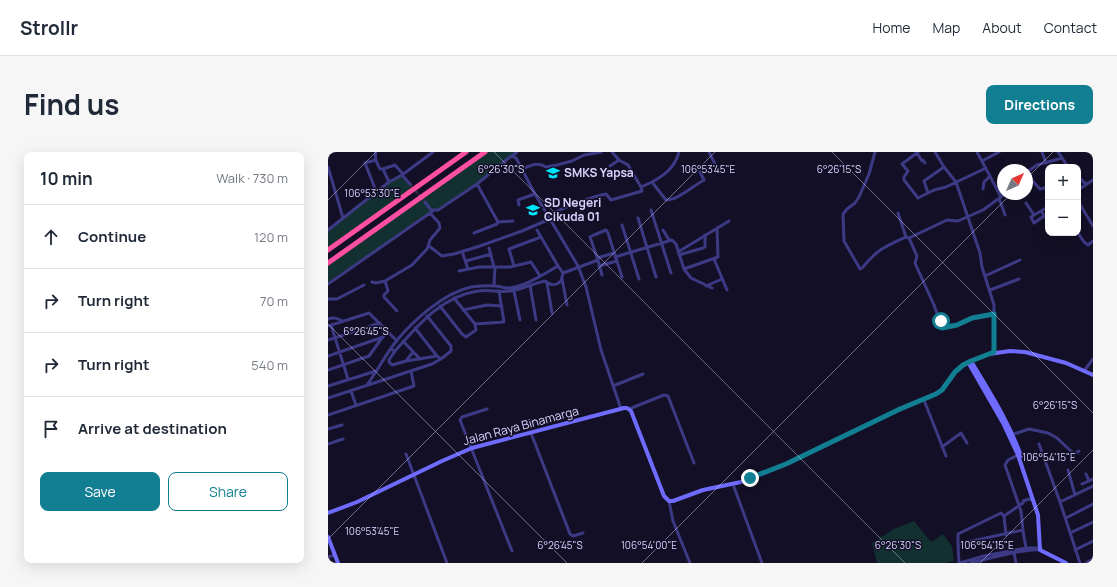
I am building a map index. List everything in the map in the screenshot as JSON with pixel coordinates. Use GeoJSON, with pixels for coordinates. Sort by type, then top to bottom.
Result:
{"type":"FeatureCollection","features":[{"type":"Feature","properties":{"kind":"highway"},"geometry":{"type":"LineString","coordinates":[[328,250],[466,152]]}},
{"type":"Feature","properties":{"kind":"highway"},"geometry":{"type":"LineString","coordinates":[[328,263],[485,152]]}},
{"type":"Feature","properties":{"kind":"street"},"geometry":{"type":"LineString","coordinates":[[376,152],[376,160],[380,169],[383,169],[388,182]]}},
{"type":"Feature","properties":{"kind":"street"},"geometry":{"type":"LineString","coordinates":[[328,284],[430,213],[438,210],[477,184],[517,152]]}},
{"type":"Feature","properties":{"kind":"street"},"geometry":{"type":"LineString","coordinates":[[522,169],[537,163],[546,167],[557,165],[572,161],[584,155],[601,152]]}},
{"type":"Feature","properties":{"kind":"street"},"geometry":{"type":"LineString","coordinates":[[612,152],[619,160],[628,165],[642,187]]}},
{"type":"Feature","properties":{"kind":"street"},"geometry":{"type":"LineString","coordinates":[[548,215],[578,202],[600,195],[606,194],[612,201],[642,191],[642,187],[666,174],[679,152]]}},
{"type":"Feature","properties":{"kind":"street"},"geometry":{"type":"LineString","coordinates":[[652,182],[666,200],[677,197],[704,180],[700,172],[715,164],[710,152]]}},
{"type":"Feature","properties":{"kind":"street"},"geometry":{"type":"LineString","coordinates":[[874,152],[869,174],[859,197],[843,214],[844,241],[861,269],[878,250],[947,220],[957,221],[968,217],[983,210],[997,200]]}},
{"type":"Feature","properties":{"kind":"street"},"geometry":{"type":"LineString","coordinates":[[925,163],[918,152],[902,164],[908,171],[904,177],[904,180],[918,198],[934,190],[946,188],[986,168]]}},
{"type":"Feature","properties":{"kind":"street"},"geometry":{"type":"LineString","coordinates":[[935,152],[944,167],[956,182],[980,253],[994,305],[994,352]]}},
{"type":"Feature","properties":{"kind":"street"},"geometry":{"type":"LineString","coordinates":[[977,152],[997,191]]}},
{"type":"Feature","properties":{"kind":"street"},"geometry":{"type":"LineString","coordinates":[[982,161],[999,152]]}},
{"type":"Feature","properties":{"kind":"street"},"geometry":{"type":"LineString","coordinates":[[1042,152],[1046,163]]}},
{"type":"Feature","properties":{"kind":"street"},"geometry":{"type":"LineString","coordinates":[[1058,152],[1066,164]]}},
{"type":"Feature","properties":{"kind":"street"},"geometry":{"type":"LineString","coordinates":[[328,230],[388,182],[402,175],[431,153]]}},
{"type":"Feature","properties":{"kind":"street"},"geometry":{"type":"LineString","coordinates":[[512,156],[516,158],[535,194],[578,266],[586,287],[601,350],[620,409]]}},
{"type":"Feature","properties":{"kind":"street"},"geometry":{"type":"LineString","coordinates":[[1033,169],[1037,165],[1062,158]]}},
{"type":"Feature","properties":{"kind":"street"},"geometry":{"type":"LineString","coordinates":[[376,160],[365,163],[376,191]]}},
{"type":"Feature","properties":{"kind":"street"},"geometry":{"type":"LineString","coordinates":[[610,166],[619,160]]}},
{"type":"Feature","properties":{"kind":"street"},"geometry":{"type":"LineString","coordinates":[[383,169],[395,165],[410,184]]}},
{"type":"Feature","properties":{"kind":"street"},"geometry":{"type":"LineString","coordinates":[[328,167],[343,218]]}},
{"type":"Feature","properties":{"kind":"street"},"geometry":{"type":"LineString","coordinates":[[928,193],[924,181],[944,167]]}},
{"type":"Feature","properties":{"kind":"street"},"geometry":{"type":"LineString","coordinates":[[983,189],[984,182],[990,176]]}},
{"type":"Feature","properties":{"kind":"street"},"geometry":{"type":"LineString","coordinates":[[328,182],[332,180]]}},
{"type":"Feature","properties":{"kind":"street"},"geometry":{"type":"LineString","coordinates":[[1081,180],[1086,184]]}},
{"type":"Feature","properties":{"kind":"street"},"geometry":{"type":"LineString","coordinates":[[1081,188],[1093,180]]}},
{"type":"Feature","properties":{"kind":"street"},"geometry":{"type":"LineString","coordinates":[[1033,181],[1040,190],[1045,188]]}},
{"type":"Feature","properties":{"kind":"street"},"geometry":{"type":"LineString","coordinates":[[477,184],[498,222]]}},
{"type":"Feature","properties":{"kind":"street"},"geometry":{"type":"LineString","coordinates":[[520,205],[518,200],[535,194]]}},
{"type":"Feature","properties":{"kind":"street"},"geometry":{"type":"LineString","coordinates":[[1001,200],[1005,216]]}},
{"type":"Feature","properties":{"kind":"street"},"geometry":{"type":"LineString","coordinates":[[425,202],[430,210],[434,211]]}},
{"type":"Feature","properties":{"kind":"street"},"geometry":{"type":"LineString","coordinates":[[1026,203],[1034,215]]}},
{"type":"Feature","properties":{"kind":"street"},"geometry":{"type":"LineString","coordinates":[[1081,206],[1093,226]]}},
{"type":"Feature","properties":{"kind":"street"},"geometry":{"type":"LineString","coordinates":[[1041,211],[1044,216],[1034,223],[1031,218],[1034,215],[1041,211],[1045,209]]}},
{"type":"Feature","properties":{"kind":"street"},"geometry":{"type":"LineString","coordinates":[[651,210],[671,274]]}},
{"type":"Feature","properties":{"kind":"street"},"geometry":{"type":"LineString","coordinates":[[372,282],[376,283],[385,281],[412,265],[429,246],[430,240],[440,228],[439,223],[430,213]]}},
{"type":"Feature","properties":{"kind":"street"},"geometry":{"type":"LineString","coordinates":[[898,213],[907,237],[917,256],[917,268],[934,305],[942,328],[957,325],[972,318],[994,314]]}},
{"type":"Feature","properties":{"kind":"street"},"geometry":{"type":"LineString","coordinates":[[638,218],[656,277]]}},
{"type":"Feature","properties":{"kind":"street"},"geometry":{"type":"LineString","coordinates":[[429,246],[442,256],[446,256],[511,235],[550,219]]}},
{"type":"Feature","properties":{"kind":"street"},"geometry":{"type":"LineString","coordinates":[[474,233],[497,224],[498,222],[513,221]]}},
{"type":"Feature","properties":{"kind":"street"},"geometry":{"type":"LineString","coordinates":[[679,253],[729,221]]}},
{"type":"Feature","properties":{"kind":"street"},"geometry":{"type":"LineString","coordinates":[[622,225],[639,279]]}},
{"type":"Feature","properties":{"kind":"street"},"geometry":{"type":"LineString","coordinates":[[684,269],[718,257],[717,228]]}},
{"type":"Feature","properties":{"kind":"street"},"geometry":{"type":"LineString","coordinates":[[537,230],[563,273],[562,278],[567,305]]}},
{"type":"Feature","properties":{"kind":"street"},"geometry":{"type":"LineString","coordinates":[[602,275],[590,237],[605,230],[608,231],[622,277]]}},
{"type":"Feature","properties":{"kind":"street"},"geometry":{"type":"LineString","coordinates":[[663,230],[669,240],[674,242],[684,269],[691,278],[712,288]]}},
{"type":"Feature","properties":{"kind":"street"},"geometry":{"type":"LineString","coordinates":[[679,253],[705,247],[705,235]]}},
{"type":"Feature","properties":{"kind":"street"},"geometry":{"type":"LineString","coordinates":[[1080,236],[1086,244],[1093,241]]}},
{"type":"Feature","properties":{"kind":"street"},"geometry":{"type":"LineString","coordinates":[[514,266],[509,249],[541,237]]}},
{"type":"Feature","properties":{"kind":"street"},"geometry":{"type":"LineString","coordinates":[[599,266],[631,252],[669,240]]}},
{"type":"Feature","properties":{"kind":"street"},"geometry":{"type":"LineString","coordinates":[[490,248],[494,267],[494,285]]}},
{"type":"Feature","properties":{"kind":"street"},"geometry":{"type":"LineString","coordinates":[[563,273],[614,252]]}},
{"type":"Feature","properties":{"kind":"street"},"geometry":{"type":"LineString","coordinates":[[463,254],[468,269]]}},
{"type":"Feature","properties":{"kind":"street"},"geometry":{"type":"LineString","coordinates":[[466,261],[491,254]]}},
{"type":"Feature","properties":{"kind":"street"},"geometry":{"type":"LineString","coordinates":[[714,259],[727,290]]}},
{"type":"Feature","properties":{"kind":"street"},"geometry":{"type":"LineString","coordinates":[[985,276],[1020,260]]}},
{"type":"Feature","properties":{"kind":"street"},"geometry":{"type":"LineString","coordinates":[[459,271],[494,267],[501,268],[532,262],[540,276]]}},
{"type":"Feature","properties":{"kind":"street"},"geometry":{"type":"LineString","coordinates":[[367,385],[397,341],[423,314],[449,297],[468,288],[494,285],[512,287],[540,276],[558,266]]}},
{"type":"Feature","properties":{"kind":"street"},"geometry":{"type":"LineString","coordinates":[[437,356],[406,361],[395,365],[390,364],[389,360],[403,341],[427,316],[454,298],[469,292],[482,290],[514,291],[545,281],[551,285],[560,282],[562,278]]}},
{"type":"Feature","properties":{"kind":"street"},"geometry":{"type":"LineString","coordinates":[[706,286],[722,279]]}},
{"type":"Feature","properties":{"kind":"street"},"geometry":{"type":"LineString","coordinates":[[990,290],[1020,279]]}},
{"type":"Feature","properties":{"kind":"street"},"geometry":{"type":"LineString","coordinates":[[385,281],[388,291],[384,297],[397,311]]}},
{"type":"Feature","properties":{"kind":"street"},"geometry":{"type":"LineString","coordinates":[[547,283],[552,313]]}},
{"type":"Feature","properties":{"kind":"street"},"geometry":{"type":"LineString","coordinates":[[328,299],[337,299],[364,285]]}},
{"type":"Feature","properties":{"kind":"street"},"geometry":{"type":"LineString","coordinates":[[530,285],[536,320]]}},
{"type":"Feature","properties":{"kind":"street"},"geometry":{"type":"LineString","coordinates":[[475,324],[503,322],[504,319],[500,291]]}},
{"type":"Feature","properties":{"kind":"street"},"geometry":{"type":"LineString","coordinates":[[514,291],[520,320]]}},
{"type":"Feature","properties":{"kind":"street"},"geometry":{"type":"LineString","coordinates":[[440,306],[464,336],[468,336],[476,330],[475,324],[454,298]]}},
{"type":"Feature","properties":{"kind":"street"},"geometry":{"type":"LineString","coordinates":[[463,310],[487,306],[502,306]]}},
{"type":"Feature","properties":{"kind":"street"},"geometry":{"type":"LineString","coordinates":[[348,379],[335,338],[329,325],[369,313],[397,341]]}},
{"type":"Feature","properties":{"kind":"street"},"geometry":{"type":"LineString","coordinates":[[328,398],[432,364],[450,353],[452,348],[427,316]]}},
{"type":"Feature","properties":{"kind":"street"},"geometry":{"type":"LineString","coordinates":[[328,319],[337,318],[342,321]]}},
{"type":"Feature","properties":{"kind":"street"},"geometry":{"type":"LineString","coordinates":[[328,340],[380,324]]}},
{"type":"Feature","properties":{"kind":"street"},"geometry":{"type":"LineString","coordinates":[[415,328],[441,359]]}},
{"type":"Feature","properties":{"kind":"street"},"geometry":{"type":"LineString","coordinates":[[328,370],[369,356],[387,331]]}},
{"type":"Feature","properties":{"kind":"street"},"geometry":{"type":"LineString","coordinates":[[328,356],[383,337]]}},
{"type":"Feature","properties":{"kind":"street"},"geometry":{"type":"LineString","coordinates":[[403,341],[420,359]]}},
{"type":"Feature","properties":{"kind":"street"},"geometry":{"type":"LineString","coordinates":[[391,349],[395,351]]}},
{"type":"Feature","properties":{"kind":"street"},"geometry":{"type":"LineString","coordinates":[[406,361],[413,352]]}},
{"type":"Feature","properties":{"kind":"street"},"geometry":{"type":"LineString","coordinates":[[669,501],[676,501],[703,490],[741,482],[786,464],[900,409],[924,400],[939,392],[955,372],[970,361],[994,352],[1025,352],[1066,363],[1093,375]]}},
{"type":"Feature","properties":{"kind":"street"},"geometry":{"type":"LineString","coordinates":[[1084,371],[1093,359]]}},
{"type":"Feature","properties":{"kind":"street"},"geometry":{"type":"LineString","coordinates":[[970,361],[1001,411],[1011,435],[1033,500]]}},
{"type":"Feature","properties":{"kind":"street"},"geometry":{"type":"LineString","coordinates":[[328,386],[377,371]]}},
{"type":"Feature","properties":{"kind":"street"},"geometry":{"type":"LineString","coordinates":[[328,414],[414,386],[411,371]]}},
{"type":"Feature","properties":{"kind":"street"},"geometry":{"type":"LineString","coordinates":[[613,386],[643,374]]}},
{"type":"Feature","properties":{"kind":"street"},"geometry":{"type":"LineString","coordinates":[[351,391],[356,405]]}},
{"type":"Feature","properties":{"kind":"street"},"geometry":{"type":"LineString","coordinates":[[690,563],[674,521],[669,501],[664,496],[633,415],[629,409],[658,397],[664,395],[668,396],[694,463]]}},
{"type":"Feature","properties":{"kind":"street"},"geometry":{"type":"LineString","coordinates":[[924,400],[946,456]]}},
{"type":"Feature","properties":{"kind":"street"},"geometry":{"type":"LineString","coordinates":[[488,409],[460,418],[512,551]]}},
{"type":"Feature","properties":{"kind":"street","name":"Jalan Raya Binamarga"},"geometry":{"type":"LineString","coordinates":[[328,513],[357,502],[472,448],[620,409],[629,409]]}},
{"type":"Feature","properties":{"kind":"street"},"geometry":{"type":"LineString","coordinates":[[328,430],[342,425]]}},
{"type":"Feature","properties":{"kind":"street"},"geometry":{"type":"LineString","coordinates":[[1011,435],[1026,429],[1032,429],[1052,434],[1074,454],[1079,450]]}},
{"type":"Feature","properties":{"kind":"street"},"geometry":{"type":"LineString","coordinates":[[531,433],[570,534],[573,536],[583,533]]}},
{"type":"Feature","properties":{"kind":"street"},"geometry":{"type":"LineString","coordinates":[[942,447],[961,433],[967,443]]}},
{"type":"Feature","properties":{"kind":"street"},"geometry":{"type":"LineString","coordinates":[[1011,435],[1033,500],[1041,518],[1042,550]]}},
{"type":"Feature","properties":{"kind":"street"},"geometry":{"type":"LineString","coordinates":[[328,444],[343,439]]}},
{"type":"Feature","properties":{"kind":"street"},"geometry":{"type":"LineString","coordinates":[[1039,444],[1066,518],[1080,563]]}},
{"type":"Feature","properties":{"kind":"street"},"geometry":{"type":"LineString","coordinates":[[406,454],[447,563]]}},
{"type":"Feature","properties":{"kind":"street"},"geometry":{"type":"LineString","coordinates":[[1018,455],[1008,460],[1005,465],[1023,518],[1023,531],[1026,548]]}},
{"type":"Feature","properties":{"kind":"street"},"geometry":{"type":"LineString","coordinates":[[1068,470],[1075,495]]}},
{"type":"Feature","properties":{"kind":"street"},"geometry":{"type":"LineString","coordinates":[[1082,484],[1091,480],[1086,474]]}},
{"type":"Feature","properties":{"kind":"street"},"geometry":{"type":"LineString","coordinates":[[1060,502],[1093,486]]}},
{"type":"Feature","properties":{"kind":"street"},"geometry":{"type":"LineString","coordinates":[[734,487],[762,563]]}},
{"type":"Feature","properties":{"kind":"street"},"geometry":{"type":"LineString","coordinates":[[1004,516],[1023,503],[1025,504],[1033,500]]}},
{"type":"Feature","properties":{"kind":"street"},"geometry":{"type":"LineString","coordinates":[[1066,518],[1093,504]]}},
{"type":"Feature","properties":{"kind":"street"},"geometry":{"type":"LineString","coordinates":[[1004,516],[1001,513],[958,534],[960,563],[984,556],[1032,550],[1042,550],[1066,563]]}},
{"type":"Feature","properties":{"kind":"street"},"geometry":{"type":"LineString","coordinates":[[1004,516],[1006,534]]}},
{"type":"Feature","properties":{"kind":"street"},"geometry":{"type":"LineString","coordinates":[[1070,533],[1093,522]]}},
{"type":"Feature","properties":{"kind":"street"},"geometry":{"type":"LineString","coordinates":[[958,544],[1023,531]]}},
{"type":"Feature","properties":{"kind":"street"},"geometry":{"type":"LineString","coordinates":[[328,537],[338,563]]}},
{"type":"Feature","properties":{"kind":"street"},"geometry":{"type":"LineString","coordinates":[[1075,550],[1093,541]]}},
{"type":"Feature","properties":{"kind":"street"},"geometry":{"type":"LineString","coordinates":[[971,563],[1026,548],[1042,550],[1070,563]]}},
{"type":"Feature","properties":{"kind":"street"},"geometry":{"type":"LineString","coordinates":[[1014,552],[1016,563]]}},
{"type":"Feature","properties":{"kind":"street"},"geometry":{"type":"LineString","coordinates":[[328,557],[335,555]]}},
{"type":"Feature","properties":{"kind":"street"},"geometry":{"type":"LineString","coordinates":[[1086,563],[1093,559]]}},
{"type":"Feature","properties":{"kind":"green space"},"geometry":{"type":"Polygon","coordinates":[[[485,152],[518,152],[438,210],[434,211],[328,284],[328,262],[485,152]]]}},
{"type":"Feature","properties":{"kind":"green space"},"geometry":{"type":"Polygon","coordinates":[[[402,175],[414,189],[328,250],[328,230],[389,182],[402,175]]]}},
{"type":"Feature","properties":{"kind":"green space"},"geometry":{"type":"Polygon","coordinates":[[[914,521],[931,542],[943,534],[952,546],[954,561],[946,563],[877,563],[872,543],[894,529],[914,521]]]}},
{"type":"Feature","properties":{"kind":"tunnel"},"geometry":{"type":"LineString","coordinates":[[410,184],[425,202]]}},
{"type":"Feature","properties":{"kind":"place","name":"SMKS Yapsa"},"geometry":{"type":"Point","coordinates":[553,173]}},
{"type":"Feature","properties":{"kind":"place","name":"SD Negeri Cikuda 01"},"geometry":{"type":"Point","coordinates":[533,210]}},
{"type":"Feature","properties":{"kind":"route"},"geometry":{"type":"LineString","coordinates":[[750,478],[786,464],[900,409],[936,394],[945,387],[955,372],[963,365],[994,352],[994,314],[979,316],[966,320],[957,325],[942,328],[941,321]]}}]}
